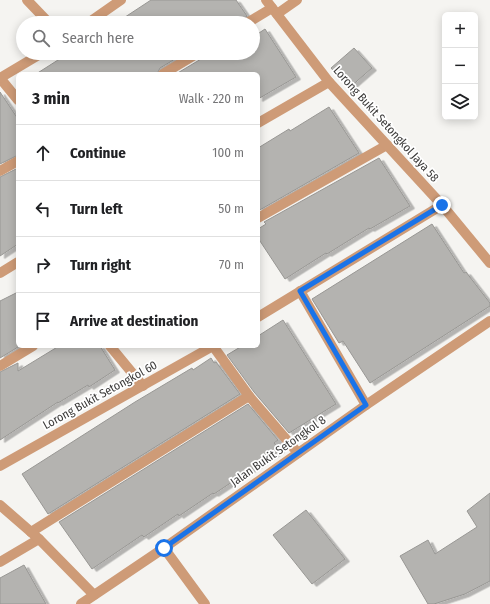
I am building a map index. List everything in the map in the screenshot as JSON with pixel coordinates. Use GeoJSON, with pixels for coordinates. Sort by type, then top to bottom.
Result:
{"type":"FeatureCollection","features":[{"type":"Feature","properties":{"kind":"street"},"geometry":{"type":"LineString","coordinates":[[27,0],[43,16]]}},
{"type":"Feature","properties":{"kind":"street"},"geometry":{"type":"LineString","coordinates":[[98,16],[121,0]]}},
{"type":"Feature","properties":{"kind":"street"},"geometry":{"type":"LineString","coordinates":[[258,16],[272,7],[297,0]]}},
{"type":"Feature","properties":{"kind":"street","name":"Lorong Bukit Setongkol Jaya 58"},"geometry":{"type":"LineString","coordinates":[[272,7],[329,82],[442,205],[490,263]]}},
{"type":"Feature","properties":{"kind":"street"},"geometry":{"type":"LineString","coordinates":[[16,98],[0,78],[30,60]]}},
{"type":"Feature","properties":{"kind":"street"},"geometry":{"type":"LineString","coordinates":[[166,72],[186,60]]}},
{"type":"Feature","properties":{"kind":"street"},"geometry":{"type":"LineString","coordinates":[[260,122],[329,82]]}},
{"type":"Feature","properties":{"kind":"street"},"geometry":{"type":"LineString","coordinates":[[260,217],[387,145]]}},
{"type":"Feature","properties":{"kind":"street"},"geometry":{"type":"LineString","coordinates":[[0,171],[16,161]]}},
{"type":"Feature","properties":{"kind":"street"},"geometry":{"type":"LineString","coordinates":[[260,317],[442,205]]}},
{"type":"Feature","properties":{"kind":"street"},"geometry":{"type":"LineString","coordinates":[[0,273],[16,263]]}},
{"type":"Feature","properties":{"kind":"street"},"geometry":{"type":"LineString","coordinates":[[300,291],[366,405]]}},
{"type":"Feature","properties":{"kind":"street","name":"Jalan Bukit Setongkol 8"},"geometry":{"type":"LineString","coordinates":[[81,604],[164,548],[366,405],[490,321]]}},
{"type":"Feature","properties":{"kind":"street"},"geometry":{"type":"LineString","coordinates":[[0,366],[30,348]]}},
{"type":"Feature","properties":{"kind":"street"},"geometry":{"type":"LineString","coordinates":[[112,348],[143,386]]}},
{"type":"Feature","properties":{"kind":"street","name":"Lorong Bukit Setongkol 60"},"geometry":{"type":"LineString","coordinates":[[0,466],[210,348]]}},
{"type":"Feature","properties":{"kind":"street"},"geometry":{"type":"LineString","coordinates":[[214,348],[249,396],[298,453]]}},
{"type":"Feature","properties":{"kind":"street"},"geometry":{"type":"LineString","coordinates":[[31,532],[184,435],[249,396]]}},
{"type":"Feature","properties":{"kind":"street"},"geometry":{"type":"LineString","coordinates":[[0,505],[39,539],[94,595]]}},
{"type":"Feature","properties":{"kind":"street"},"geometry":{"type":"LineString","coordinates":[[0,562],[39,539]]}},
{"type":"Feature","properties":{"kind":"street"},"geometry":{"type":"LineString","coordinates":[[164,548],[205,604]]}},
{"type":"Feature","properties":{"kind":"building"},"geometry":{"type":"Polygon","coordinates":[[[151,0],[236,0],[247,16],[127,16],[151,0]]]}},
{"type":"Feature","properties":{"kind":"building"},"geometry":{"type":"Polygon","coordinates":[[[265,29],[296,77],[260,98],[260,72],[179,72],[199,60],[260,60],[260,32],[265,29]]]}},
{"type":"Feature","properties":{"kind":"building"},"geometry":{"type":"Polygon","coordinates":[[[354,48],[372,68],[349,88],[331,68],[354,48]]]}},
{"type":"Feature","properties":{"kind":"building"},"geometry":{"type":"Polygon","coordinates":[[[58,60],[173,60],[160,68],[158,72],[39,72],[58,60]]]}},
{"type":"Feature","properties":{"kind":"building"},"geometry":{"type":"Polygon","coordinates":[[[0,92],[16,116],[16,156],[0,164],[0,92]]]}},
{"type":"Feature","properties":{"kind":"building"},"geometry":{"type":"Polygon","coordinates":[[[329,107],[359,153],[260,210],[260,147],[289,129],[290,131],[329,107]]]}},
{"type":"Feature","properties":{"kind":"building"},"geometry":{"type":"Polygon","coordinates":[[[379,158],[410,206],[370,229],[369,228],[327,254],[326,253],[285,279],[260,241],[260,228],[266,224],[264,222],[379,158]]]}},
{"type":"Feature","properties":{"kind":"building"},"geometry":{"type":"Polygon","coordinates":[[[16,169],[16,245],[0,256],[0,177],[16,169]]]}},
{"type":"Feature","properties":{"kind":"building"},"geometry":{"type":"Polygon","coordinates":[[[432,224],[464,273],[466,272],[490,303],[490,306],[370,383],[343,341],[339,343],[312,299],[432,224]]]}},
{"type":"Feature","properties":{"kind":"building"},"geometry":{"type":"Polygon","coordinates":[[[16,293],[16,348],[0,358],[0,301],[16,293]]]}},
{"type":"Feature","properties":{"kind":"building"},"geometry":{"type":"Polygon","coordinates":[[[283,320],[336,404],[289,433],[254,392],[227,355],[239,348],[260,348],[260,335],[283,320]]]}},
{"type":"Feature","properties":{"kind":"building"},"geometry":{"type":"Polygon","coordinates":[[[56,348],[101,348],[115,370],[89,387],[88,385],[58,402],[0,440],[0,372],[18,363],[18,371],[56,348]]]}},
{"type":"Feature","properties":{"kind":"building"},"geometry":{"type":"Polygon","coordinates":[[[211,358],[214,363],[216,362],[240,394],[48,514],[22,474],[135,402],[192,368],[193,370],[211,358]]]}},
{"type":"Feature","properties":{"kind":"building"},"geometry":{"type":"Polygon","coordinates":[[[248,404],[278,440],[274,443],[280,450],[179,516],[178,514],[144,537],[142,535],[92,569],[59,522],[248,404]]]}},
{"type":"Feature","properties":{"kind":"building"},"geometry":{"type":"Polygon","coordinates":[[[490,493],[490,581],[465,594],[434,604],[428,604],[400,556],[428,540],[435,554],[477,527],[467,511],[490,493]]]}},
{"type":"Feature","properties":{"kind":"building"},"geometry":{"type":"Polygon","coordinates":[[[306,510],[345,559],[312,584],[273,535],[306,510]]]}},
{"type":"Feature","properties":{"kind":"building"},"geometry":{"type":"Polygon","coordinates":[[[24,565],[46,604],[0,604],[0,578],[24,565]]]}},
{"type":"Feature","properties":{"kind":"route"},"geometry":{"type":"LineString","coordinates":[[164,548],[366,405],[300,291],[442,205]]}}]}
